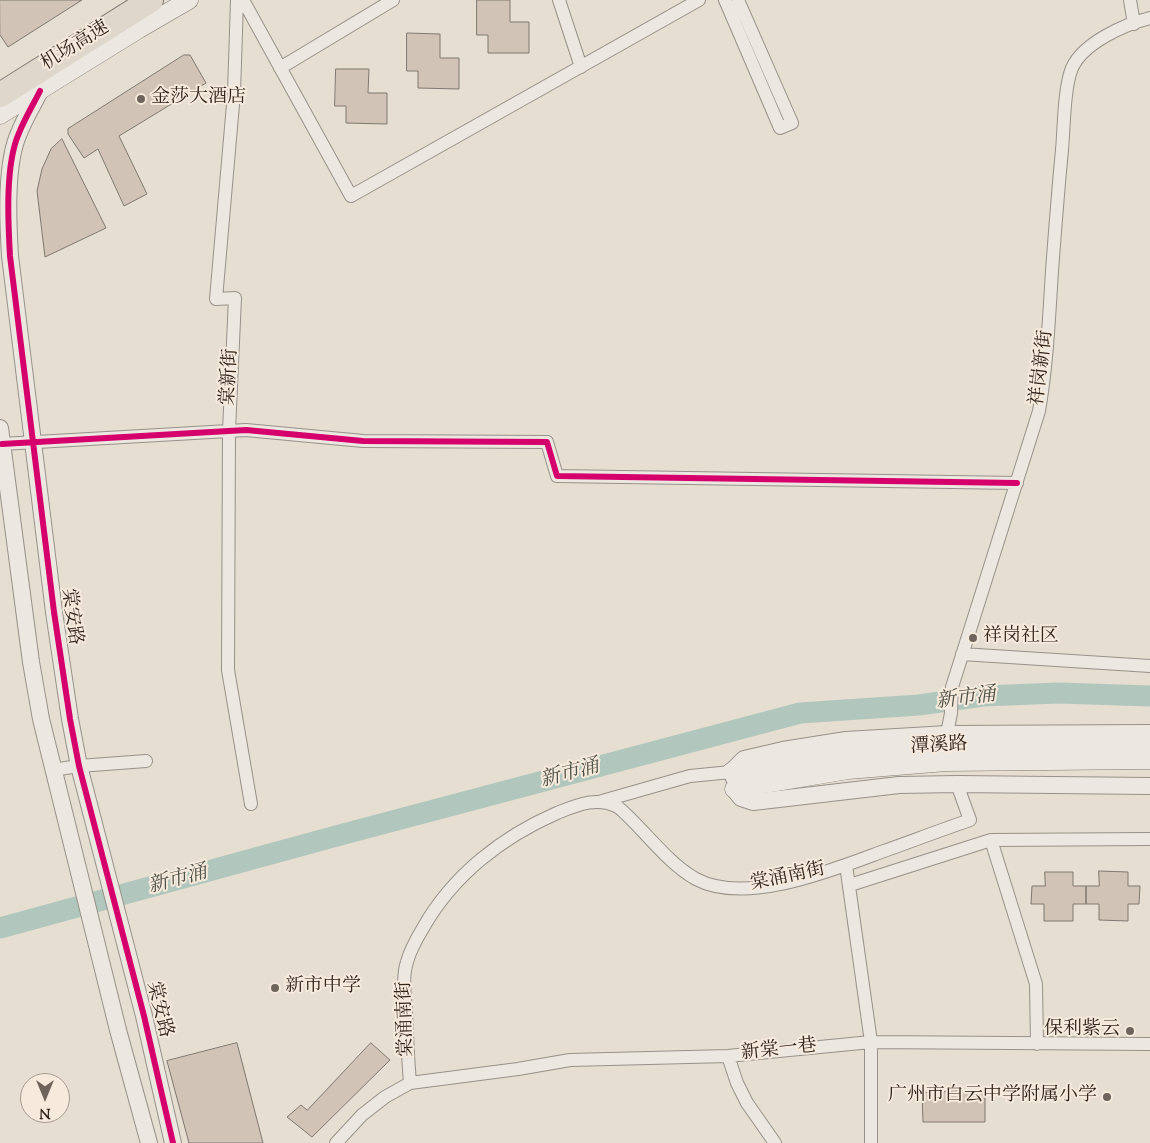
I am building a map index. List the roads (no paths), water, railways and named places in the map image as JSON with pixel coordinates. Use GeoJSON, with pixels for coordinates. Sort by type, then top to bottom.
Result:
{"type":"FeatureCollection","features":[{"type":"Feature","properties":{"kind":"highway","name":"机场高速"},"geometry":{"type":"LineString","coordinates":[[0,95],[151,0]]}},
{"type":"Feature","properties":{"kind":"main road"},"geometry":{"type":"LineString","coordinates":[[0,83],[135,0]]}},
{"type":"Feature","properties":{"kind":"main road"},"geometry":{"type":"LineString","coordinates":[[0,115],[138,29],[189,0]]}},
{"type":"Feature","properties":{"kind":"main road","name":"潭溪路"},"geometry":{"type":"LineString","coordinates":[[732,780],[768,766],[865,751],[947,745],[1150,744]]}},
{"type":"Feature","properties":{"kind":"main road","name":"潭溪路"},"geometry":{"type":"LineString","coordinates":[[732,780],[772,783],[848,770],[946,762],[1150,760]]}},
{"type":"Feature","properties":{"kind":"street","name":"棠新街"},"geometry":{"type":"LineString","coordinates":[[237,0],[234,94],[216,299],[235,298],[229,431],[228,670],[252,804]]}},
{"type":"Feature","properties":{"kind":"street"},"geometry":{"type":"LineString","coordinates":[[243,0],[351,196],[699,0]]}},
{"type":"Feature","properties":{"kind":"street"},"geometry":{"type":"LineString","coordinates":[[280,68],[392,0]]}},
{"type":"Feature","properties":{"kind":"street"},"geometry":{"type":"LineString","coordinates":[[559,0],[581,66]]}},
{"type":"Feature","properties":{"kind":"street"},"geometry":{"type":"LineString","coordinates":[[725,0],[780,128],[792,123],[738,0]]}},
{"type":"Feature","properties":{"kind":"street"},"geometry":{"type":"LineString","coordinates":[[1130,0],[1134,24]]}},
{"type":"Feature","properties":{"kind":"street","name":"祥岗新街"},"geometry":{"type":"LineString","coordinates":[[948,734],[952,687],[1033,432],[1044,384],[1056,215],[1066,98],[1070,74],[1077,59],[1092,45],[1101,39],[1150,18]]}},
{"type":"Feature","properties":{"kind":"street","name":"棠安路"},"geometry":{"type":"LineString","coordinates":[[40,91],[18,134],[12,166],[8,215],[10,256],[32,441],[54,612],[79,766],[144,1016],[173,1143]]}},
{"type":"Feature","properties":{"kind":"street"},"geometry":{"type":"LineString","coordinates":[[149,1143],[118,1030],[40,719],[1,436],[32,441],[246,430],[363,441],[547,442],[557,476],[1017,483]]}},
{"type":"Feature","properties":{"kind":"street"},"geometry":{"type":"LineString","coordinates":[[962,654],[1150,666]]}},
{"type":"Feature","properties":{"kind":"street"},"geometry":{"type":"LineString","coordinates":[[732,780],[744,759],[783,750],[846,740],[948,734],[1150,732]]}},
{"type":"Feature","properties":{"kind":"street"},"geometry":{"type":"LineString","coordinates":[[52,770],[146,761]]}},
{"type":"Feature","properties":{"kind":"street"},"geometry":{"type":"LineString","coordinates":[[599,801],[690,776],[732,780]]}},
{"type":"Feature","properties":{"kind":"street"},"geometry":{"type":"LineString","coordinates":[[732,780],[741,798],[753,802],[899,786],[958,784],[1150,786]]}},
{"type":"Feature","properties":{"kind":"street","name":"棠涌南街"},"geometry":{"type":"LineString","coordinates":[[336,1143],[362,1115],[410,1083],[405,972],[410,953],[429,917],[457,882],[479,861],[502,843],[534,824],[590,802],[606,802],[618,807],[687,873],[706,883],[733,888],[763,887],[807,877],[846,865],[970,820],[958,784]]}},
{"type":"Feature","properties":{"kind":"street"},"geometry":{"type":"LineString","coordinates":[[850,885],[991,840],[1150,840]]}},
{"type":"Feature","properties":{"kind":"street"},"geometry":{"type":"LineString","coordinates":[[991,840],[1036,984],[1037,1044]]}},
{"type":"Feature","properties":{"kind":"street"},"geometry":{"type":"LineString","coordinates":[[846,865],[871,1042],[871,1143]]}},
{"type":"Feature","properties":{"kind":"street","name":"新棠一巷"},"geometry":{"type":"LineString","coordinates":[[410,1083],[570,1060],[728,1056],[871,1042],[1150,1044]]}},
{"type":"Feature","properties":{"kind":"street"},"geometry":{"type":"LineString","coordinates":[[728,1056],[746,1103],[775,1143]]}},
{"type":"Feature","properties":{"kind":"waterway","name":"新市涌"},"geometry":{"type":"LineString","coordinates":[[0,928],[340,835],[800,713],[919,705],[983,696],[1059,693],[1150,696]]}},
{"type":"Feature","properties":{"kind":"place","name":"金莎大酒店"},"geometry":{"type":"Point","coordinates":[141,99]}},
{"type":"Feature","properties":{"kind":"place","name":"祥岗社区"},"geometry":{"type":"Point","coordinates":[973,638]}},
{"type":"Feature","properties":{"kind":"place","name":"新市中学"},"geometry":{"type":"Point","coordinates":[275,988]}},
{"type":"Feature","properties":{"kind":"place","name":"保利紫云"},"geometry":{"type":"Point","coordinates":[1130,1031]}},
{"type":"Feature","properties":{"kind":"place","name":"广州市白云中学附属小学"},"geometry":{"type":"Point","coordinates":[1107,1097]}}]}
